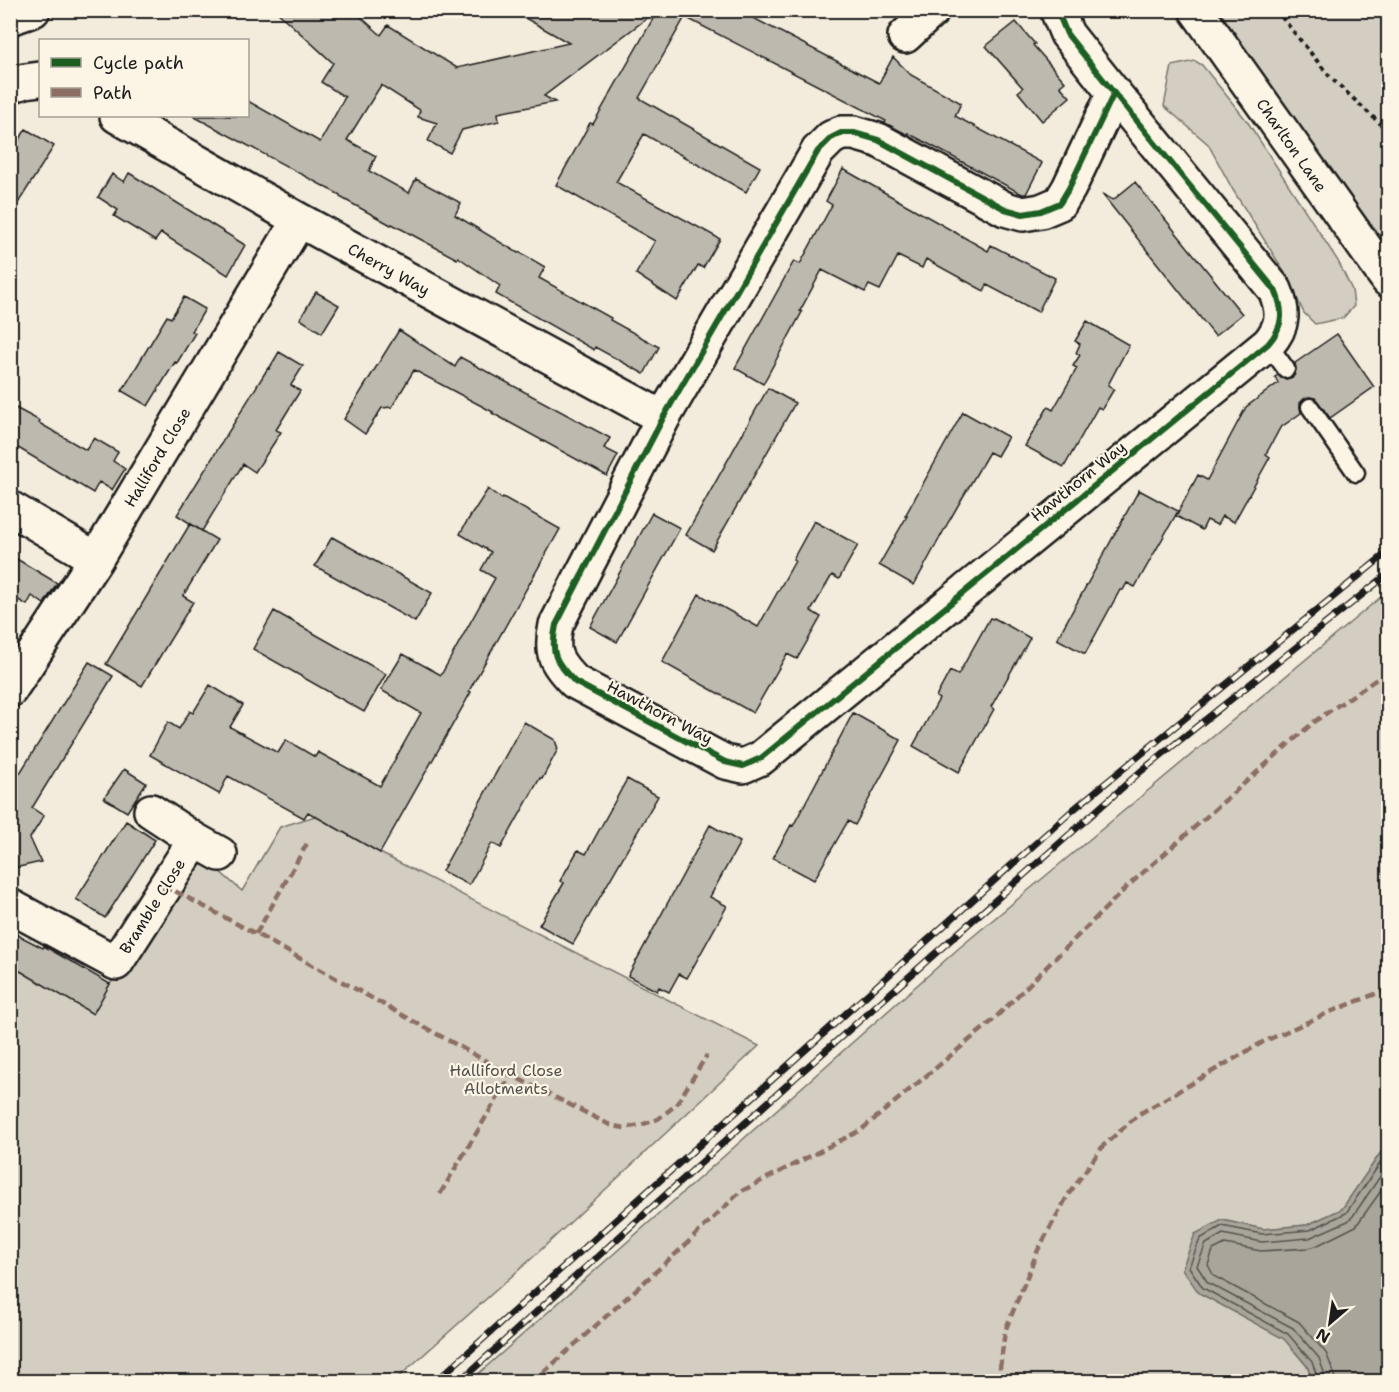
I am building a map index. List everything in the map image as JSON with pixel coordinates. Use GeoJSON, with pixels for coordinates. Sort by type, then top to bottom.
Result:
{"type":"FeatureCollection","features":[{"type":"Feature","properties":{"kind":"street"},"geometry":{"type":"LineString","coordinates":[[10,18],[33,10]]}},
{"type":"Feature","properties":{"kind":"street"},"geometry":{"type":"LineString","coordinates":[[905,36],[933,10]]}},
{"type":"Feature","properties":{"kind":"street","name":"Hawthorn Way"},"geometry":{"type":"LineString","coordinates":[[1057,10],[1067,34],[1275,290],[1282,306],[1276,335],[1277,356],[762,758],[743,766],[725,762],[575,682],[562,669],[554,655],[553,639],[556,624],[663,418],[818,151],[831,138],[841,133],[854,133],[878,140],[1005,209],[1023,214],[1041,211],[1060,203],[1114,93]]}},
{"type":"Feature","properties":{"kind":"street","name":"Charlton Lane"},"geometry":{"type":"LineString","coordinates":[[1196,10],[1389,280]]}},
{"type":"Feature","properties":{"kind":"street"},"geometry":{"type":"LineString","coordinates":[[10,86],[39,79]]}},
{"type":"Feature","properties":{"kind":"street","name":"Cherry Way"},"geometry":{"type":"LineString","coordinates":[[119,117],[299,220],[663,418]]}},
{"type":"Feature","properties":{"kind":"street","name":"Halliford Close"},"geometry":{"type":"LineString","coordinates":[[10,690],[96,559],[299,220]]}},
{"type":"Feature","properties":{"kind":"street"},"geometry":{"type":"LineString","coordinates":[[10,508],[96,559]]}},
{"type":"Feature","properties":{"kind":"street","name":"Bramble Close"},"geometry":{"type":"LineString","coordinates":[[10,906],[116,963],[207,847],[151,811]]}},
{"type":"Feature","properties":{"kind":"lane"},"geometry":{"type":"LineString","coordinates":[[1310,407],[1356,473]]}},
{"type":"Feature","properties":{"kind":"path"},"geometry":{"type":"LineString","coordinates":[[1276,10],[1330,77],[1389,131]]}},
{"type":"Feature","properties":{"kind":"green space"},"geometry":{"type":"Polygon","coordinates":[[[1196,11],[1388,11],[1388,280],[1196,11]]]}},
{"type":"Feature","properties":{"kind":"green space"},"geometry":{"type":"Polygon","coordinates":[[[1195,61],[1202,65],[1247,121],[1338,261],[1352,290],[1354,306],[1343,318],[1315,324],[1304,313],[1285,273],[1233,190],[1208,144],[1164,106],[1172,66],[1195,61]]]}},
{"type":"Feature","properties":{"kind":"green space"},"geometry":{"type":"Polygon","coordinates":[[[1388,591],[1388,1142],[1342,1209],[1307,1225],[1263,1229],[1221,1220],[1199,1293],[1284,1338],[1307,1366],[1313,1381],[469,1382],[959,948],[1388,591]]]}},
{"type":"Feature","properties":{"kind":"green space","name":"Halliford Close Allotments"},"geometry":{"type":"Polygon","coordinates":[[[315,816],[380,853],[759,1046],[530,1260],[394,1381],[167,1382],[155,1374],[147,1381],[11,1381],[10,965],[93,1013],[110,984],[195,863],[211,864],[242,891],[280,827],[315,816]]]}},
{"type":"Feature","properties":{"kind":"water"},"geometry":{"type":"Polygon","coordinates":[[[1388,1142],[1388,1381],[1313,1381],[1307,1366],[1284,1339],[1199,1293],[1182,1269],[1195,1234],[1222,1220],[1263,1229],[1307,1225],[1342,1209],[1388,1142]]]}},
{"type":"Feature","properties":{"kind":"building"},"geometry":{"type":"Polygon","coordinates":[[[275,10],[353,10],[381,35],[388,25],[457,68],[569,43],[511,10],[658,10],[544,96],[555,102],[498,113],[499,121],[462,130],[450,153],[428,141],[437,123],[418,117],[420,110],[381,85],[347,140],[376,156],[369,171],[409,193],[416,179],[461,203],[455,215],[545,267],[539,278],[659,347],[644,374],[595,347],[594,350],[496,294],[500,286],[458,257],[457,259],[391,225],[195,117],[249,117],[249,102],[320,142],[345,97],[321,82],[333,63],[275,10]]]}},
{"type":"Feature","properties":{"kind":"building"},"geometry":{"type":"Polygon","coordinates":[[[658,10],[738,10],[879,83],[893,57],[911,75],[961,103],[955,116],[1042,163],[1026,194],[1022,194],[685,17],[639,98],[760,167],[746,192],[644,134],[616,182],[720,239],[703,268],[698,265],[677,301],[636,274],[655,241],[556,185],[590,123],[593,124],[658,10]]]}},
{"type":"Feature","properties":{"kind":"building"},"geometry":{"type":"Polygon","coordinates":[[[1016,22],[1065,82],[1060,86],[1070,97],[1042,121],[1018,92],[1023,88],[986,46],[1016,22]]]}},
{"type":"Feature","properties":{"kind":"building"},"geometry":{"type":"Polygon","coordinates":[[[26,129],[54,146],[10,216],[10,154],[26,129]]]}},
{"type":"Feature","properties":{"kind":"building"},"geometry":{"type":"Polygon","coordinates":[[[843,169],[988,251],[991,245],[1055,278],[1038,312],[987,285],[984,291],[926,259],[922,268],[898,256],[880,290],[869,285],[865,292],[822,270],[763,384],[735,368],[794,261],[800,264],[832,205],[826,201],[843,169]]]}},
{"type":"Feature","properties":{"kind":"building"},"geometry":{"type":"Polygon","coordinates":[[[129,173],[245,245],[228,275],[161,233],[155,241],[114,216],[118,210],[98,197],[112,174],[124,182],[129,173]]]}},
{"type":"Feature","properties":{"kind":"building"},"geometry":{"type":"Polygon","coordinates":[[[1135,182],[1242,314],[1215,336],[1102,194],[1113,200],[1135,182]]]}},
{"type":"Feature","properties":{"kind":"building"},"geometry":{"type":"Polygon","coordinates":[[[316,292],[339,305],[322,333],[300,319],[316,292]]]}},
{"type":"Feature","properties":{"kind":"building"},"geometry":{"type":"Polygon","coordinates":[[[184,297],[205,309],[192,331],[195,333],[148,406],[122,391],[167,316],[171,318],[184,297]]]}},
{"type":"Feature","properties":{"kind":"building"},"geometry":{"type":"Polygon","coordinates":[[[1087,321],[1129,345],[1108,385],[1114,389],[1102,409],[1098,407],[1064,467],[1025,446],[1048,407],[1053,410],[1077,368],[1073,366],[1080,355],[1076,353],[1080,344],[1075,341],[1087,321]]]}},
{"type":"Feature","properties":{"kind":"building"},"geometry":{"type":"Polygon","coordinates":[[[399,330],[455,367],[460,357],[610,438],[604,448],[618,455],[607,476],[414,370],[392,407],[382,408],[365,434],[344,419],[399,330]]]}},
{"type":"Feature","properties":{"kind":"building"},"geometry":{"type":"Polygon","coordinates":[[[1337,334],[1374,387],[1330,418],[1315,398],[1304,399],[1300,403],[1301,413],[1280,428],[1266,454],[1270,457],[1234,522],[1222,516],[1217,525],[1207,520],[1202,530],[1176,516],[1198,475],[1207,480],[1246,407],[1278,383],[1275,377],[1278,375],[1286,379],[1293,377],[1296,369],[1295,363],[1337,334]]]}},
{"type":"Feature","properties":{"kind":"building"},"geometry":{"type":"Polygon","coordinates":[[[279,352],[303,366],[291,385],[300,391],[276,430],[281,432],[255,472],[243,464],[202,531],[177,515],[279,352]]]}},
{"type":"Feature","properties":{"kind":"building"},"geometry":{"type":"Polygon","coordinates":[[[768,388],[795,403],[712,550],[686,535],[768,388]]]}},
{"type":"Feature","properties":{"kind":"building"},"geometry":{"type":"Polygon","coordinates":[[[10,405],[86,450],[94,438],[118,452],[113,461],[125,469],[112,490],[99,482],[93,493],[10,443],[10,405]]]}},
{"type":"Feature","properties":{"kind":"building"},"geometry":{"type":"Polygon","coordinates":[[[963,412],[1008,437],[997,456],[989,452],[914,585],[879,565],[963,412]]]}},
{"type":"Feature","properties":{"kind":"building"},"geometry":{"type":"Polygon","coordinates":[[[488,489],[502,499],[503,497],[560,529],[380,853],[308,812],[304,818],[228,776],[219,794],[150,755],[168,722],[179,729],[190,711],[193,713],[210,685],[243,705],[230,727],[278,753],[286,740],[315,757],[318,752],[380,786],[421,713],[381,690],[403,654],[441,675],[495,578],[481,570],[491,552],[460,534],[488,489]]]}},
{"type":"Feature","properties":{"kind":"building"},"geometry":{"type":"Polygon","coordinates":[[[1139,490],[1178,511],[1135,587],[1127,583],[1123,590],[1120,590],[1085,654],[1057,639],[1139,490]]]}},
{"type":"Feature","properties":{"kind":"building"},"geometry":{"type":"Polygon","coordinates":[[[652,513],[680,528],[617,642],[590,627],[652,513]]]}},
{"type":"Feature","properties":{"kind":"building"},"geometry":{"type":"Polygon","coordinates":[[[814,521],[858,545],[839,579],[832,575],[811,611],[821,617],[797,659],[787,654],[753,713],[662,662],[699,594],[758,627],[795,561],[793,559],[814,521]]]}},
{"type":"Feature","properties":{"kind":"building"},"geometry":{"type":"Polygon","coordinates":[[[190,524],[217,540],[183,596],[193,602],[142,686],[106,664],[190,524]]]}},
{"type":"Feature","properties":{"kind":"building"},"geometry":{"type":"Polygon","coordinates":[[[332,537],[432,593],[415,622],[315,566],[332,537]]]}},
{"type":"Feature","properties":{"kind":"building"},"geometry":{"type":"Polygon","coordinates":[[[10,555],[57,583],[44,604],[32,596],[27,605],[10,595],[10,555]]]}},
{"type":"Feature","properties":{"kind":"building"},"geometry":{"type":"Polygon","coordinates":[[[274,611],[386,674],[364,712],[253,649],[274,611]]]}},
{"type":"Feature","properties":{"kind":"building"},"geometry":{"type":"Polygon","coordinates":[[[990,618],[1030,638],[991,707],[994,709],[959,772],[913,746],[939,699],[936,697],[950,671],[958,675],[990,618]]]}},
{"type":"Feature","properties":{"kind":"building"},"geometry":{"type":"Polygon","coordinates":[[[89,662],[113,676],[32,808],[44,816],[30,838],[41,862],[10,869],[10,789],[89,662]]]}},
{"type":"Feature","properties":{"kind":"building"},"geometry":{"type":"Polygon","coordinates":[[[853,713],[901,740],[855,825],[848,821],[814,880],[773,858],[791,825],[793,826],[853,713]]]}},
{"type":"Feature","properties":{"kind":"building"},"geometry":{"type":"Polygon","coordinates":[[[524,722],[555,740],[558,749],[501,848],[492,843],[469,885],[442,871],[524,722]]]}},
{"type":"Feature","properties":{"kind":"building"},"geometry":{"type":"Polygon","coordinates":[[[124,769],[146,783],[127,812],[104,798],[124,769]]]}},
{"type":"Feature","properties":{"kind":"building"},"geometry":{"type":"Polygon","coordinates":[[[627,779],[658,796],[573,944],[539,925],[564,883],[560,881],[578,850],[586,854],[627,779]]]}},
{"type":"Feature","properties":{"kind":"building"},"geometry":{"type":"Polygon","coordinates":[[[126,821],[155,840],[105,918],[76,899],[126,821]]]}},
{"type":"Feature","properties":{"kind":"building"},"geometry":{"type":"Polygon","coordinates":[[[710,825],[740,842],[710,897],[727,906],[687,978],[679,974],[669,992],[659,987],[657,991],[628,976],[710,825]]]}},
{"type":"Feature","properties":{"kind":"building"},"geometry":{"type":"Polygon","coordinates":[[[10,931],[43,948],[44,946],[110,984],[93,1014],[10,965],[10,931]]]}},
{"type":"Feature","properties":{"kind":"railway"},"geometry":{"type":"LineString","coordinates":[[435,1382],[1074,809],[1388,552]]}},
{"type":"Feature","properties":{"kind":"railway"},"geometry":{"type":"LineString","coordinates":[[459,1382],[797,1076],[1140,772],[1388,574]]}},
{"type":"Feature","properties":{"kind":"marked path"},"geometry":{"type":"LineString","coordinates":[[533,1382],[681,1249],[740,1192],[861,1130],[990,1023],[1129,885],[1315,721],[1377,679],[1388,678]]}},
{"type":"Feature","properties":{"kind":"marked path"},"geometry":{"type":"LineString","coordinates":[[256,934],[309,840]]}},
{"type":"Feature","properties":{"kind":"marked path"},"geometry":{"type":"LineString","coordinates":[[162,889],[173,890],[511,1075],[610,1125],[624,1128],[658,1119],[676,1105],[707,1055]]}},
{"type":"Feature","properties":{"kind":"marked path"},"geometry":{"type":"LineString","coordinates":[[998,1382],[1005,1331],[1038,1250],[1068,1195],[1103,1146],[1139,1114],[1263,1042],[1388,989]]}},
{"type":"Feature","properties":{"kind":"marked path"},"geometry":{"type":"LineString","coordinates":[[440,1194],[511,1075]]}},
{"type":"Feature","properties":{"kind":"cycle path"},"geometry":{"type":"LineString","coordinates":[[1057,10],[1067,34],[1275,290],[1281,318],[1280,325],[1268,344],[761,758],[743,766],[725,762],[575,682],[563,669],[556,656],[554,650],[556,625],[663,418],[818,151],[831,138],[841,133],[854,133],[878,140],[1005,209],[1023,214],[1041,211],[1060,203],[1114,93]]}}]}
